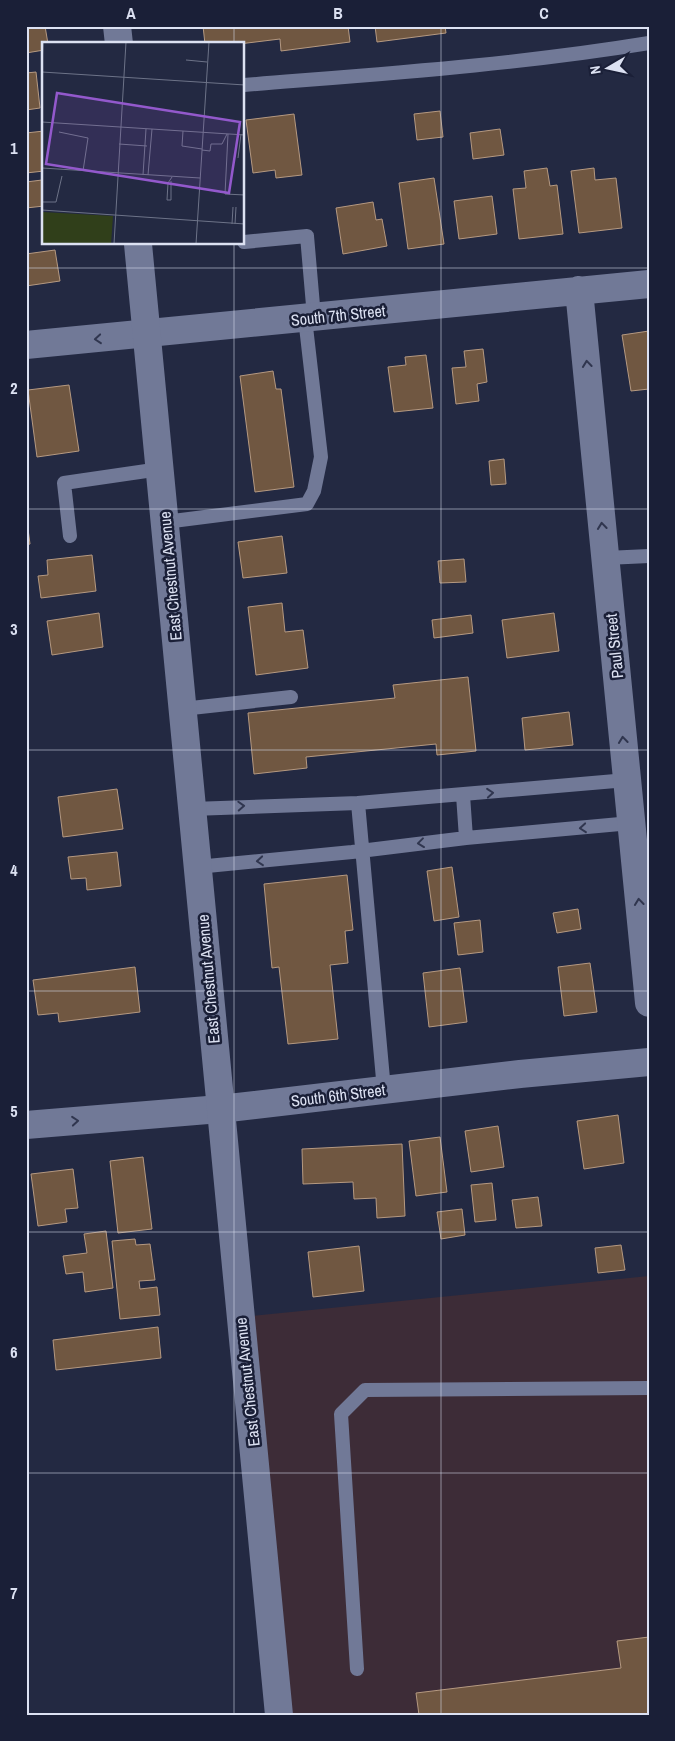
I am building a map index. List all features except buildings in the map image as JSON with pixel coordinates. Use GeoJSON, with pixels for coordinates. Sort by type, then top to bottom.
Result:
{"type":"FeatureCollection","features":[{"type":"Feature","properties":{"kind":"street"},"geometry":{"type":"LineString","coordinates":[[117,26],[119,42]]}},
{"type":"Feature","properties":{"kind":"street","name":"East Chestnut Avenue"},"geometry":{"type":"LineString","coordinates":[[138,245],[279,1715]]}},
{"type":"Feature","properties":{"kind":"street","name":"South 7th Street"},"geometry":{"type":"LineString","coordinates":[[26,345],[649,284]]}},
{"type":"Feature","properties":{"kind":"street","name":"Paul Street"},"geometry":{"type":"LineString","coordinates":[[579,290],[649,1002]]}},
{"type":"Feature","properties":{"kind":"street","name":"South 6th Street"},"geometry":{"type":"LineString","coordinates":[[26,1125],[220,1109],[649,1062]]}},
{"type":"Feature","properties":{"kind":"lane"},"geometry":{"type":"LineString","coordinates":[[245,85],[338,78],[563,55],[649,43]]}},
{"type":"Feature","properties":{"kind":"lane"},"geometry":{"type":"LineString","coordinates":[[165,522],[307,504],[314,492],[320,457],[309,318],[308,236],[245,242]]}},
{"type":"Feature","properties":{"kind":"lane"},"geometry":{"type":"LineString","coordinates":[[70,536],[64,483],[160,468]]}},
{"type":"Feature","properties":{"kind":"lane"},"geometry":{"type":"LineString","coordinates":[[606,558],[649,556]]}},
{"type":"Feature","properties":{"kind":"lane"},"geometry":{"type":"LineString","coordinates":[[182,709],[291,697]]}},
{"type":"Feature","properties":{"kind":"lane"},"geometry":{"type":"LineString","coordinates":[[192,809],[358,803],[627,780]]}},
{"type":"Feature","properties":{"kind":"lane"},"geometry":{"type":"LineString","coordinates":[[463,795],[466,838]]}},
{"type":"Feature","properties":{"kind":"lane"},"geometry":{"type":"LineString","coordinates":[[358,803],[376,978],[384,1090]]}},
{"type":"Feature","properties":{"kind":"lane"},"geometry":{"type":"LineString","coordinates":[[197,867],[362,851],[466,838],[631,823]]}},
{"type":"Feature","properties":{"kind":"lane"},"geometry":{"type":"LineString","coordinates":[[358,1669],[341,1414],[365,1390],[649,1388]]}},
{"type":"Feature","properties":{"kind":"shaded area"},"geometry":{"type":"Polygon","coordinates":[[[649,1276],[649,1715],[279,1715],[242,1317],[649,1276]]]}}]}
